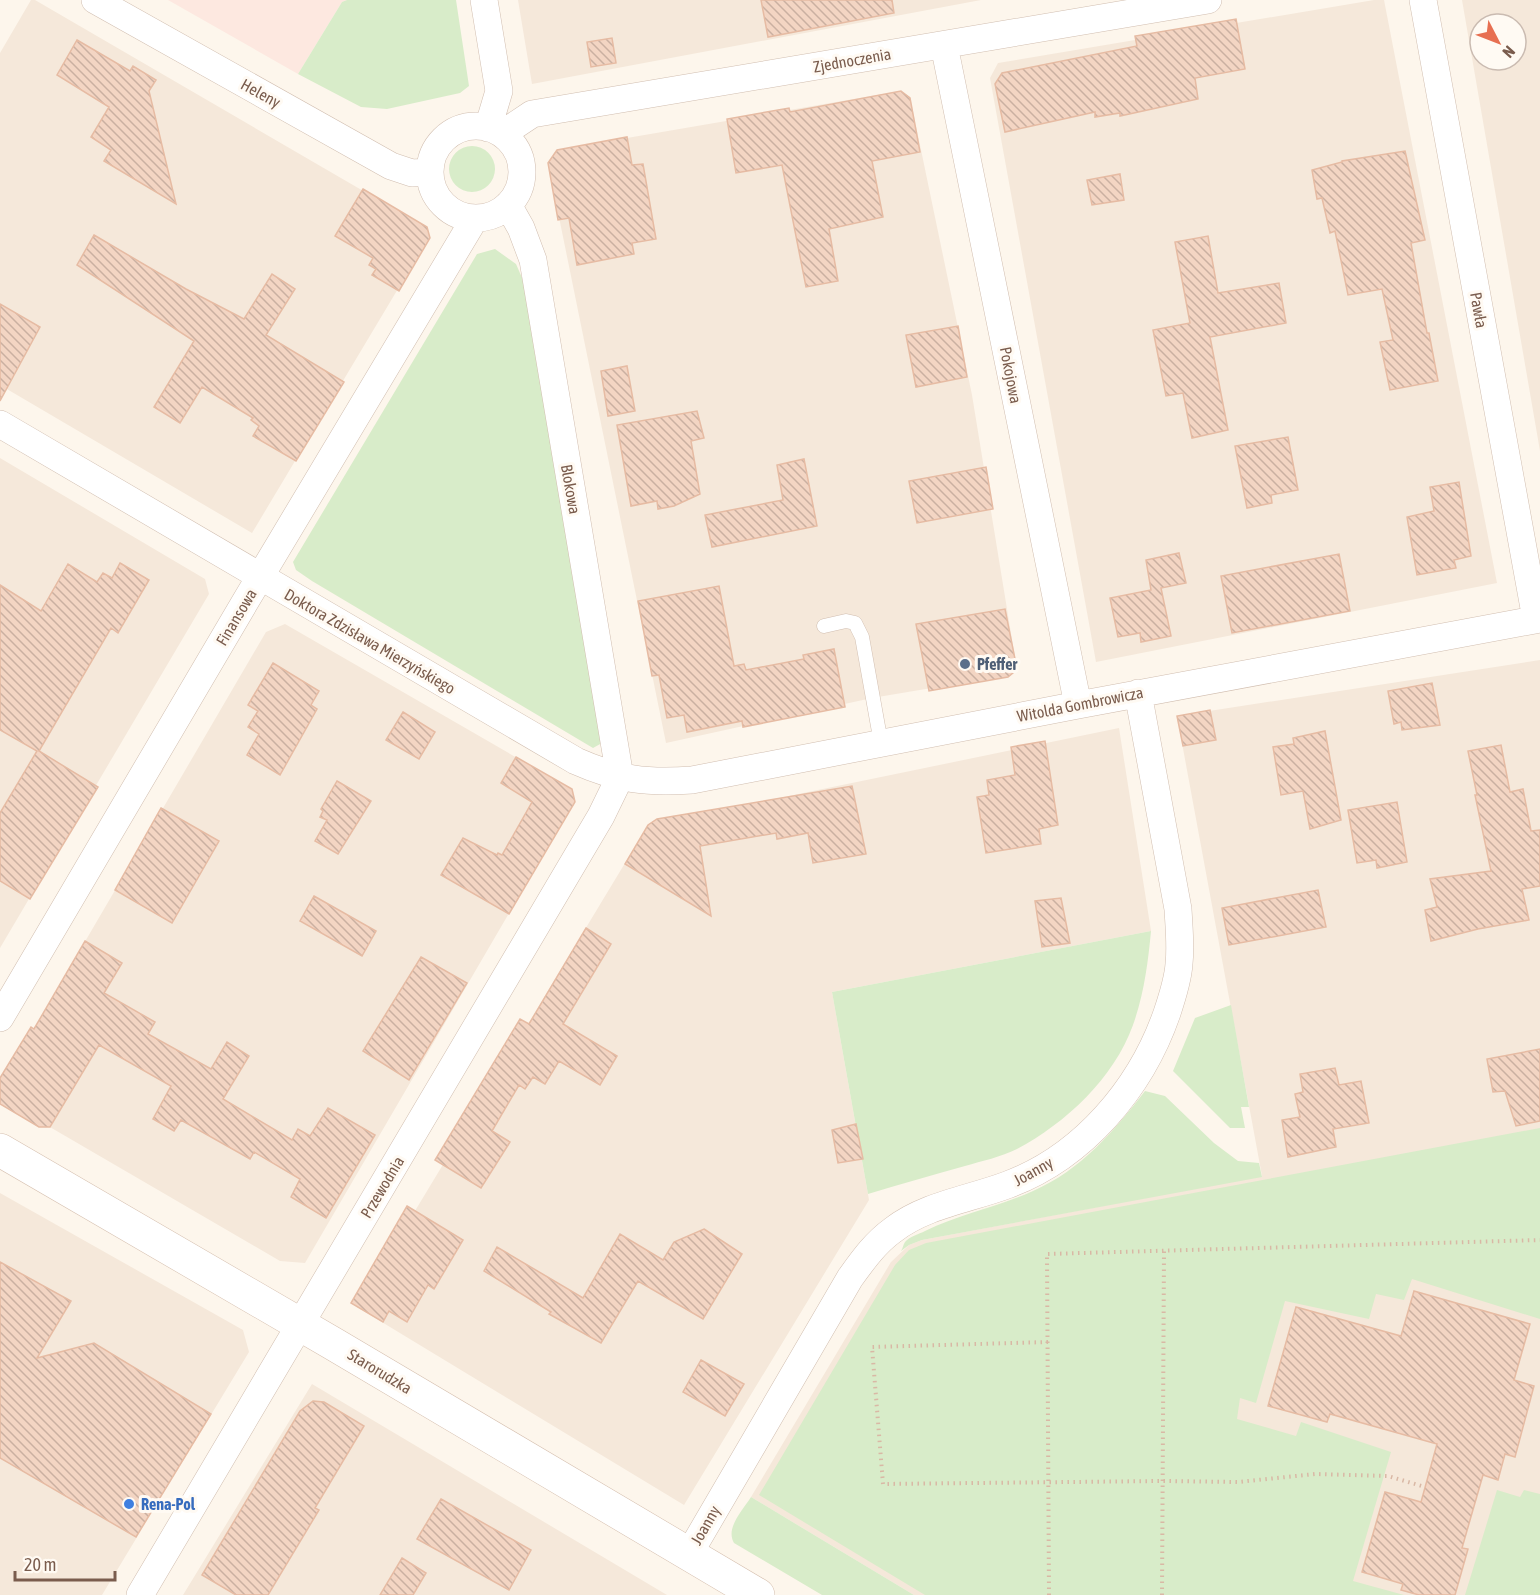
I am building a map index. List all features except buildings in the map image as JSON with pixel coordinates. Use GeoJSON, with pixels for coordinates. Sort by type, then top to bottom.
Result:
{"type":"FeatureCollection","features":[{"type":"Feature","properties":{"kind":"street","name":"Heleny"},"geometry":{"type":"LineString","coordinates":[[95,0],[391,166],[412,173],[430,172]]}},
{"type":"Feature","properties":{"kind":"street"},"geometry":{"type":"LineString","coordinates":[[484,0],[500,91],[495,131]]}},
{"type":"Feature","properties":{"kind":"street","name":"Zjednoczenia"},"geometry":{"type":"LineString","coordinates":[[495,131],[532,114],[944,45],[1154,5],[1208,0]]}},
{"type":"Feature","properties":{"kind":"street","name":"Pawła"},"geometry":{"type":"LineString","coordinates":[[1423,0],[1538,619]]}},
{"type":"Feature","properties":{"kind":"street","name":"Pokojowa"},"geometry":{"type":"LineString","coordinates":[[944,45],[1078,705]]}},
{"type":"Feature","properties":{"kind":"street"},"geometry":{"type":"LineString","coordinates":[[471,126],[495,131],[515,150],[522,169],[516,195],[508,205],[490,216],[465,217],[450,211],[439,200],[432,187],[430,172],[433,155],[441,141],[455,131],[471,126]]}},
{"type":"Feature","properties":{"kind":"street","name":"Blokowa"},"geometry":{"type":"LineString","coordinates":[[508,205],[521,228],[533,260],[620,777]]}},
{"type":"Feature","properties":{"kind":"street","name":"Finansowa"},"geometry":{"type":"LineString","coordinates":[[0,1018],[260,576],[475,218]]}},
{"type":"Feature","properties":{"kind":"street","name":"Doktora Zdzisława Mierzyńskiego"},"geometry":{"type":"LineString","coordinates":[[0,424],[576,761],[620,777]]}},
{"type":"Feature","properties":{"kind":"street","name":"Witolda Gombrowicza"},"geometry":{"type":"LineString","coordinates":[[620,777],[656,782],[692,780],[1138,693],[1538,619]]}},
{"type":"Feature","properties":{"kind":"street","name":"Joanny"},"geometry":{"type":"LineString","coordinates":[[689,1554],[850,1278],[871,1250],[892,1230],[910,1218],[1007,1185],[1057,1158],[1101,1122],[1132,1083],[1148,1056],[1160,1031],[1172,996],[1179,966],[1179,937],[1178,909],[1138,693]]}},
{"type":"Feature","properties":{"kind":"street","name":"Przewodnia"},"geometry":{"type":"LineString","coordinates":[[140,1595],[595,826],[620,777]]}},
{"type":"Feature","properties":{"kind":"street","name":"Starorudzka"},"geometry":{"type":"LineString","coordinates":[[0,1150],[301,1324],[758,1595]]}},
{"type":"Feature","properties":{"kind":"lane"},"geometry":{"type":"LineString","coordinates":[[824,626],[846,621],[855,623],[859,630],[881,743]]}},
{"type":"Feature","properties":{"kind":"path"},"geometry":{"type":"LineString","coordinates":[[1049,1595],[1047,1254],[1540,1240]]}},
{"type":"Feature","properties":{"kind":"path"},"geometry":{"type":"LineString","coordinates":[[1162,1595],[1164,1251]]}},
{"type":"Feature","properties":{"kind":"path"},"geometry":{"type":"LineString","coordinates":[[1048,1342],[872,1347],[883,1484],[1238,1482],[1315,1474],[1388,1476],[1425,1486]]}},
{"type":"Feature","properties":{"kind":"shaded area"},"geometry":{"type":"Polygon","coordinates":[[[31,0],[35,0],[427,228],[429,237],[252,533],[0,385],[0,53],[31,0]]]}},
{"type":"Feature","properties":{"kind":"shaded area"},"geometry":{"type":"Polygon","coordinates":[[[168,0],[347,0],[342,2],[298,74],[168,0]]]}},
{"type":"Feature","properties":{"kind":"shaded area"},"geometry":{"type":"Polygon","coordinates":[[[518,0],[981,0],[532,84],[518,0]]]}},
{"type":"Feature","properties":{"kind":"shaded area"},"geometry":{"type":"Polygon","coordinates":[[[1384,0],[1497,583],[1096,662],[990,78],[998,63],[1384,0]]]}},
{"type":"Feature","properties":{"kind":"shaded area"},"geometry":{"type":"Polygon","coordinates":[[[1462,0],[1540,0],[1540,451],[1474,72],[1528,72],[1528,12],[1468,12],[1468,35],[1462,0]]]}},
{"type":"Feature","properties":{"kind":"shaded area"},"geometry":{"type":"Polygon","coordinates":[[[900,91],[910,97],[972,395],[1016,664],[1009,675],[872,698],[666,743],[548,163],[557,150],[900,91]]]}},
{"type":"Feature","properties":{"kind":"shaded area"},"geometry":{"type":"Polygon","coordinates":[[[0,458],[205,579],[209,594],[0,948],[0,458]]]}},
{"type":"Feature","properties":{"kind":"shaded area"},"geometry":{"type":"Polygon","coordinates":[[[285,624],[571,789],[575,800],[305,1263],[280,1261],[0,1098],[0,1087],[266,632],[285,624]]]}},
{"type":"Feature","properties":{"kind":"shaded area"},"geometry":{"type":"Polygon","coordinates":[[[1540,660],[1540,1595],[914,1595],[751,1497],[891,1262],[909,1245],[922,1240],[1262,1176],[1177,716],[1540,660]]]}},
{"type":"Feature","properties":{"kind":"shaded area"},"geometry":{"type":"Polygon","coordinates":[[[1119,728],[1151,931],[832,992],[869,1200],[684,1505],[357,1307],[648,825],[1119,728]]]}},
{"type":"Feature","properties":{"kind":"shaded area"},"geometry":{"type":"Polygon","coordinates":[[[0,1193],[243,1330],[249,1352],[102,1595],[0,1595],[0,1193]]]}},
{"type":"Feature","properties":{"kind":"shaded area"},"geometry":{"type":"Polygon","coordinates":[[[312,1384],[667,1595],[183,1595],[312,1384]]]}},
{"type":"Feature","properties":{"kind":"green space"},"geometry":{"type":"Polygon","coordinates":[[[347,0],[456,0],[469,86],[460,93],[387,109],[361,107],[298,74],[342,2],[347,0]]]}},
{"type":"Feature","properties":{"kind":"green space"},"geometry":{"type":"Polygon","coordinates":[[[472,146],[488,153],[495,169],[488,185],[472,192],[456,185],[449,169],[456,153],[472,146]]]}},
{"type":"Feature","properties":{"kind":"green space"},"geometry":{"type":"Polygon","coordinates":[[[495,249],[516,264],[523,280],[602,743],[593,748],[312,581],[296,570],[293,562],[477,254],[495,249]]]}},
{"type":"Feature","properties":{"kind":"green space"},"geometry":{"type":"Polygon","coordinates":[[[1151,931],[1140,1002],[1125,1044],[1101,1081],[1070,1112],[1053,1126],[1011,1152],[868,1194],[832,992],[1151,931]]]}},
{"type":"Feature","properties":{"kind":"green space"},"geometry":{"type":"Polygon","coordinates":[[[1231,1005],[1249,1107],[1241,1107],[1245,1128],[1230,1128],[1173,1071],[1195,1018],[1231,1005]]]}},
{"type":"Feature","properties":{"kind":"green space"},"geometry":{"type":"Polygon","coordinates":[[[1145,1091],[1165,1096],[1214,1143],[1238,1161],[1259,1163],[1262,1177],[922,1240],[901,1251],[905,1242],[914,1236],[938,1225],[1020,1197],[1066,1172],[1109,1135],[1145,1091]]]}},
{"type":"Feature","properties":{"kind":"green space"},"geometry":{"type":"Polygon","coordinates":[[[1540,1128],[1540,1319],[1412,1279],[1404,1300],[1376,1294],[1369,1319],[1285,1301],[1256,1403],[1240,1398],[1237,1419],[1296,1436],[1301,1422],[1391,1452],[1353,1581],[1404,1595],[925,1595],[759,1495],[895,1265],[909,1250],[926,1243],[1540,1128]]]}},
{"type":"Feature","properties":{"kind":"green space"},"geometry":{"type":"Polygon","coordinates":[[[1497,1490],[1520,1497],[1524,1490],[1540,1494],[1540,1595],[1465,1595],[1497,1490]]]}},
{"type":"Feature","properties":{"kind":"green space"},"geometry":{"type":"Polygon","coordinates":[[[751,1497],[914,1595],[822,1595],[734,1543],[733,1525],[751,1497]]]}},
{"type":"Feature","properties":{"kind":"place","name":"Pfeffer"},"geometry":{"type":"Point","coordinates":[965,664]}},
{"type":"Feature","properties":{"kind":"place","name":"Rena-Pol"},"geometry":{"type":"Point","coordinates":[129,1504]}}]}
